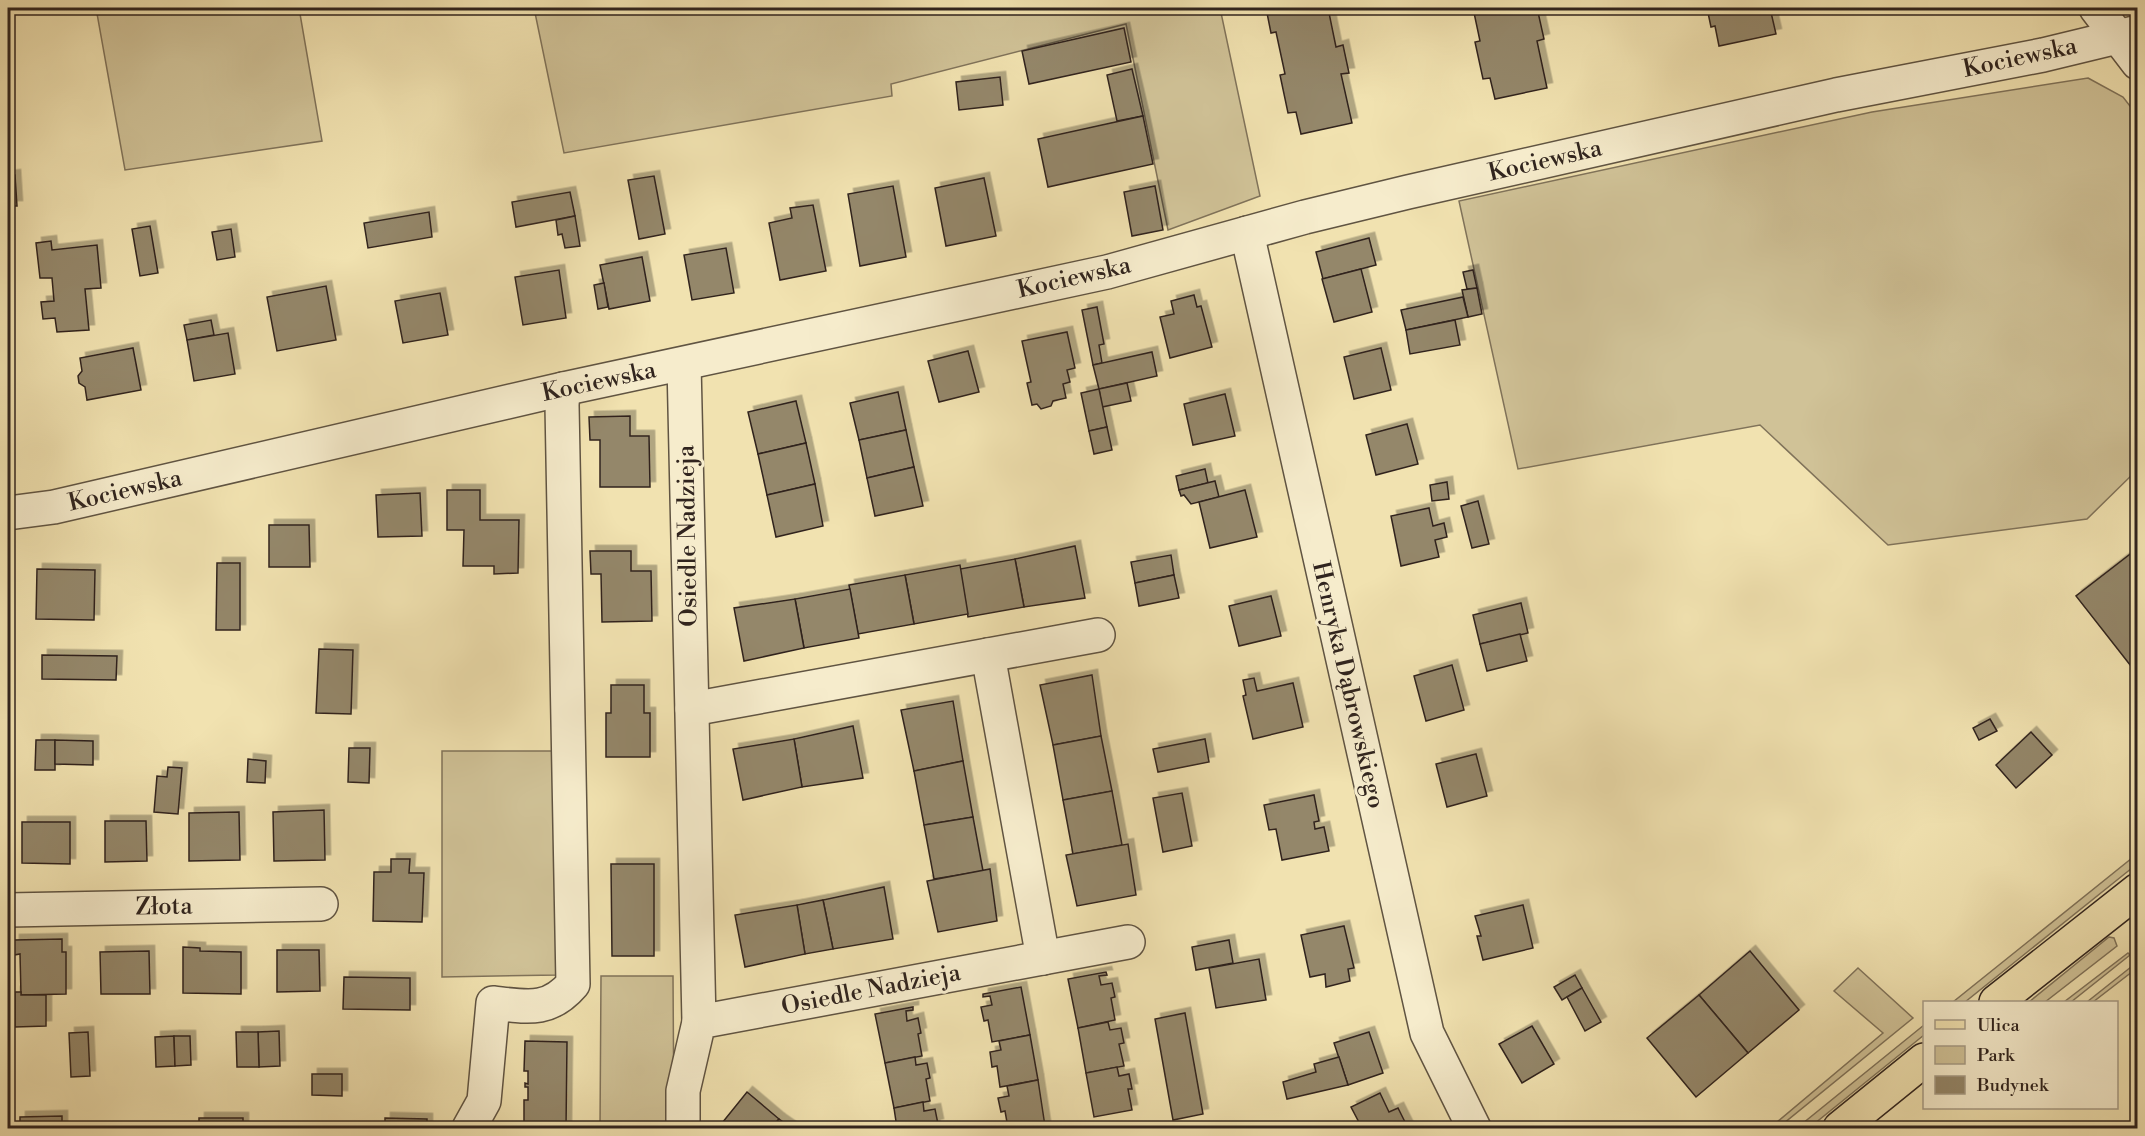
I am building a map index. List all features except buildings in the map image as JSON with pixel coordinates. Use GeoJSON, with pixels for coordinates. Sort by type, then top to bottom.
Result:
{"type":"FeatureCollection","features":[{"type":"Feature","properties":{"kind":"main road"},"geometry":{"type":"LineString","coordinates":[[1997,1001],[2138,891]]}},
{"type":"Feature","properties":{"kind":"main road"},"geometry":{"type":"LineString","coordinates":[[1840,1128],[1923,1061]]}},
{"type":"Feature","properties":{"kind":"street"},"geometry":{"type":"LineString","coordinates":[[2096,8],[2127,35],[2138,63]]}},
{"type":"Feature","properties":{"kind":"street","name":"Kociewska"},"geometry":{"type":"LineString","coordinates":[[8,513],[54,507],[563,389],[1107,272],[1408,192],[1836,95],[2043,55],[2127,35]]}},
{"type":"Feature","properties":{"kind":"street","name":"Henryka Dąbrowskiego"},"geometry":{"type":"LineString","coordinates":[[1247,233],[1427,1033],[1474,1128]]}},
{"type":"Feature","properties":{"kind":"street","name":"Osiedle Nadzieja"},"geometry":{"type":"LineString","coordinates":[[683,1128],[683,1091],[699,1022],[684,364]]}},
{"type":"Feature","properties":{"kind":"street"},"geometry":{"type":"LineString","coordinates":[[469,1128],[484,1101],[494,1004],[535,1008],[562,996],[573,984],[563,389]]}},
{"type":"Feature","properties":{"kind":"street"},"geometry":{"type":"LineString","coordinates":[[692,709],[1098,635]]}},
{"type":"Feature","properties":{"kind":"street"},"geometry":{"type":"LineString","coordinates":[[988,655],[1042,958]]}},
{"type":"Feature","properties":{"kind":"street","name":"Złota"},"geometry":{"type":"LineString","coordinates":[[8,910],[321,904]]}},
{"type":"Feature","properties":{"kind":"street","name":"Osiedle Nadzieja"},"geometry":{"type":"LineString","coordinates":[[699,1022],[1128,942]]}},
{"type":"Feature","properties":{"kind":"green space"},"geometry":{"type":"Polygon","coordinates":[[[96,8],[299,8],[322,141],[125,170],[96,8]]]}},
{"type":"Feature","properties":{"kind":"green space"},"geometry":{"type":"Polygon","coordinates":[[[534,8],[1220,8],[1260,196],[1168,230],[1126,24],[891,84],[892,96],[564,153],[534,8]]]}},
{"type":"Feature","properties":{"kind":"green space"},"geometry":{"type":"Polygon","coordinates":[[[2088,78],[2123,97],[2137,115],[2138,469],[2087,519],[1888,545],[1760,425],[1518,469],[1459,201],[1872,112],[2088,78]]]}},
{"type":"Feature","properties":{"kind":"green space"},"geometry":{"type":"Polygon","coordinates":[[[442,751],[556,751],[558,975],[442,977],[442,751]]]}},
{"type":"Feature","properties":{"kind":"green space"},"geometry":{"type":"Polygon","coordinates":[[[2137,854],[2137,864],[1966,1001],[1954,1001],[2137,854]]]}},
{"type":"Feature","properties":{"kind":"green space"},"geometry":{"type":"Polygon","coordinates":[[[2109,937],[2114,938],[2117,946],[2046,1001],[2030,1001],[2109,937]]]}},
{"type":"Feature","properties":{"kind":"green space"},"geometry":{"type":"Polygon","coordinates":[[[2128,953],[2130,955],[2072,1001],[2065,1001],[2128,953]]]}},
{"type":"Feature","properties":{"kind":"green space"},"geometry":{"type":"Polygon","coordinates":[[[2136,963],[2137,968],[2094,1001],[2088,1001],[2136,963]]]}},
{"type":"Feature","properties":{"kind":"green space"},"geometry":{"type":"Polygon","coordinates":[[[1858,968],[1913,1018],[1778,1128],[1770,1128],[1883,1033],[1834,991],[1858,968]]]}},
{"type":"Feature","properties":{"kind":"green space"},"geometry":{"type":"Polygon","coordinates":[[[601,976],[673,976],[674,1128],[600,1128],[601,976]]]}},
{"type":"Feature","properties":{"kind":"green space"},"geometry":{"type":"Polygon","coordinates":[[[1923,1026],[1923,1036],[1809,1128],[1797,1128],[1923,1026]]]}}]}
